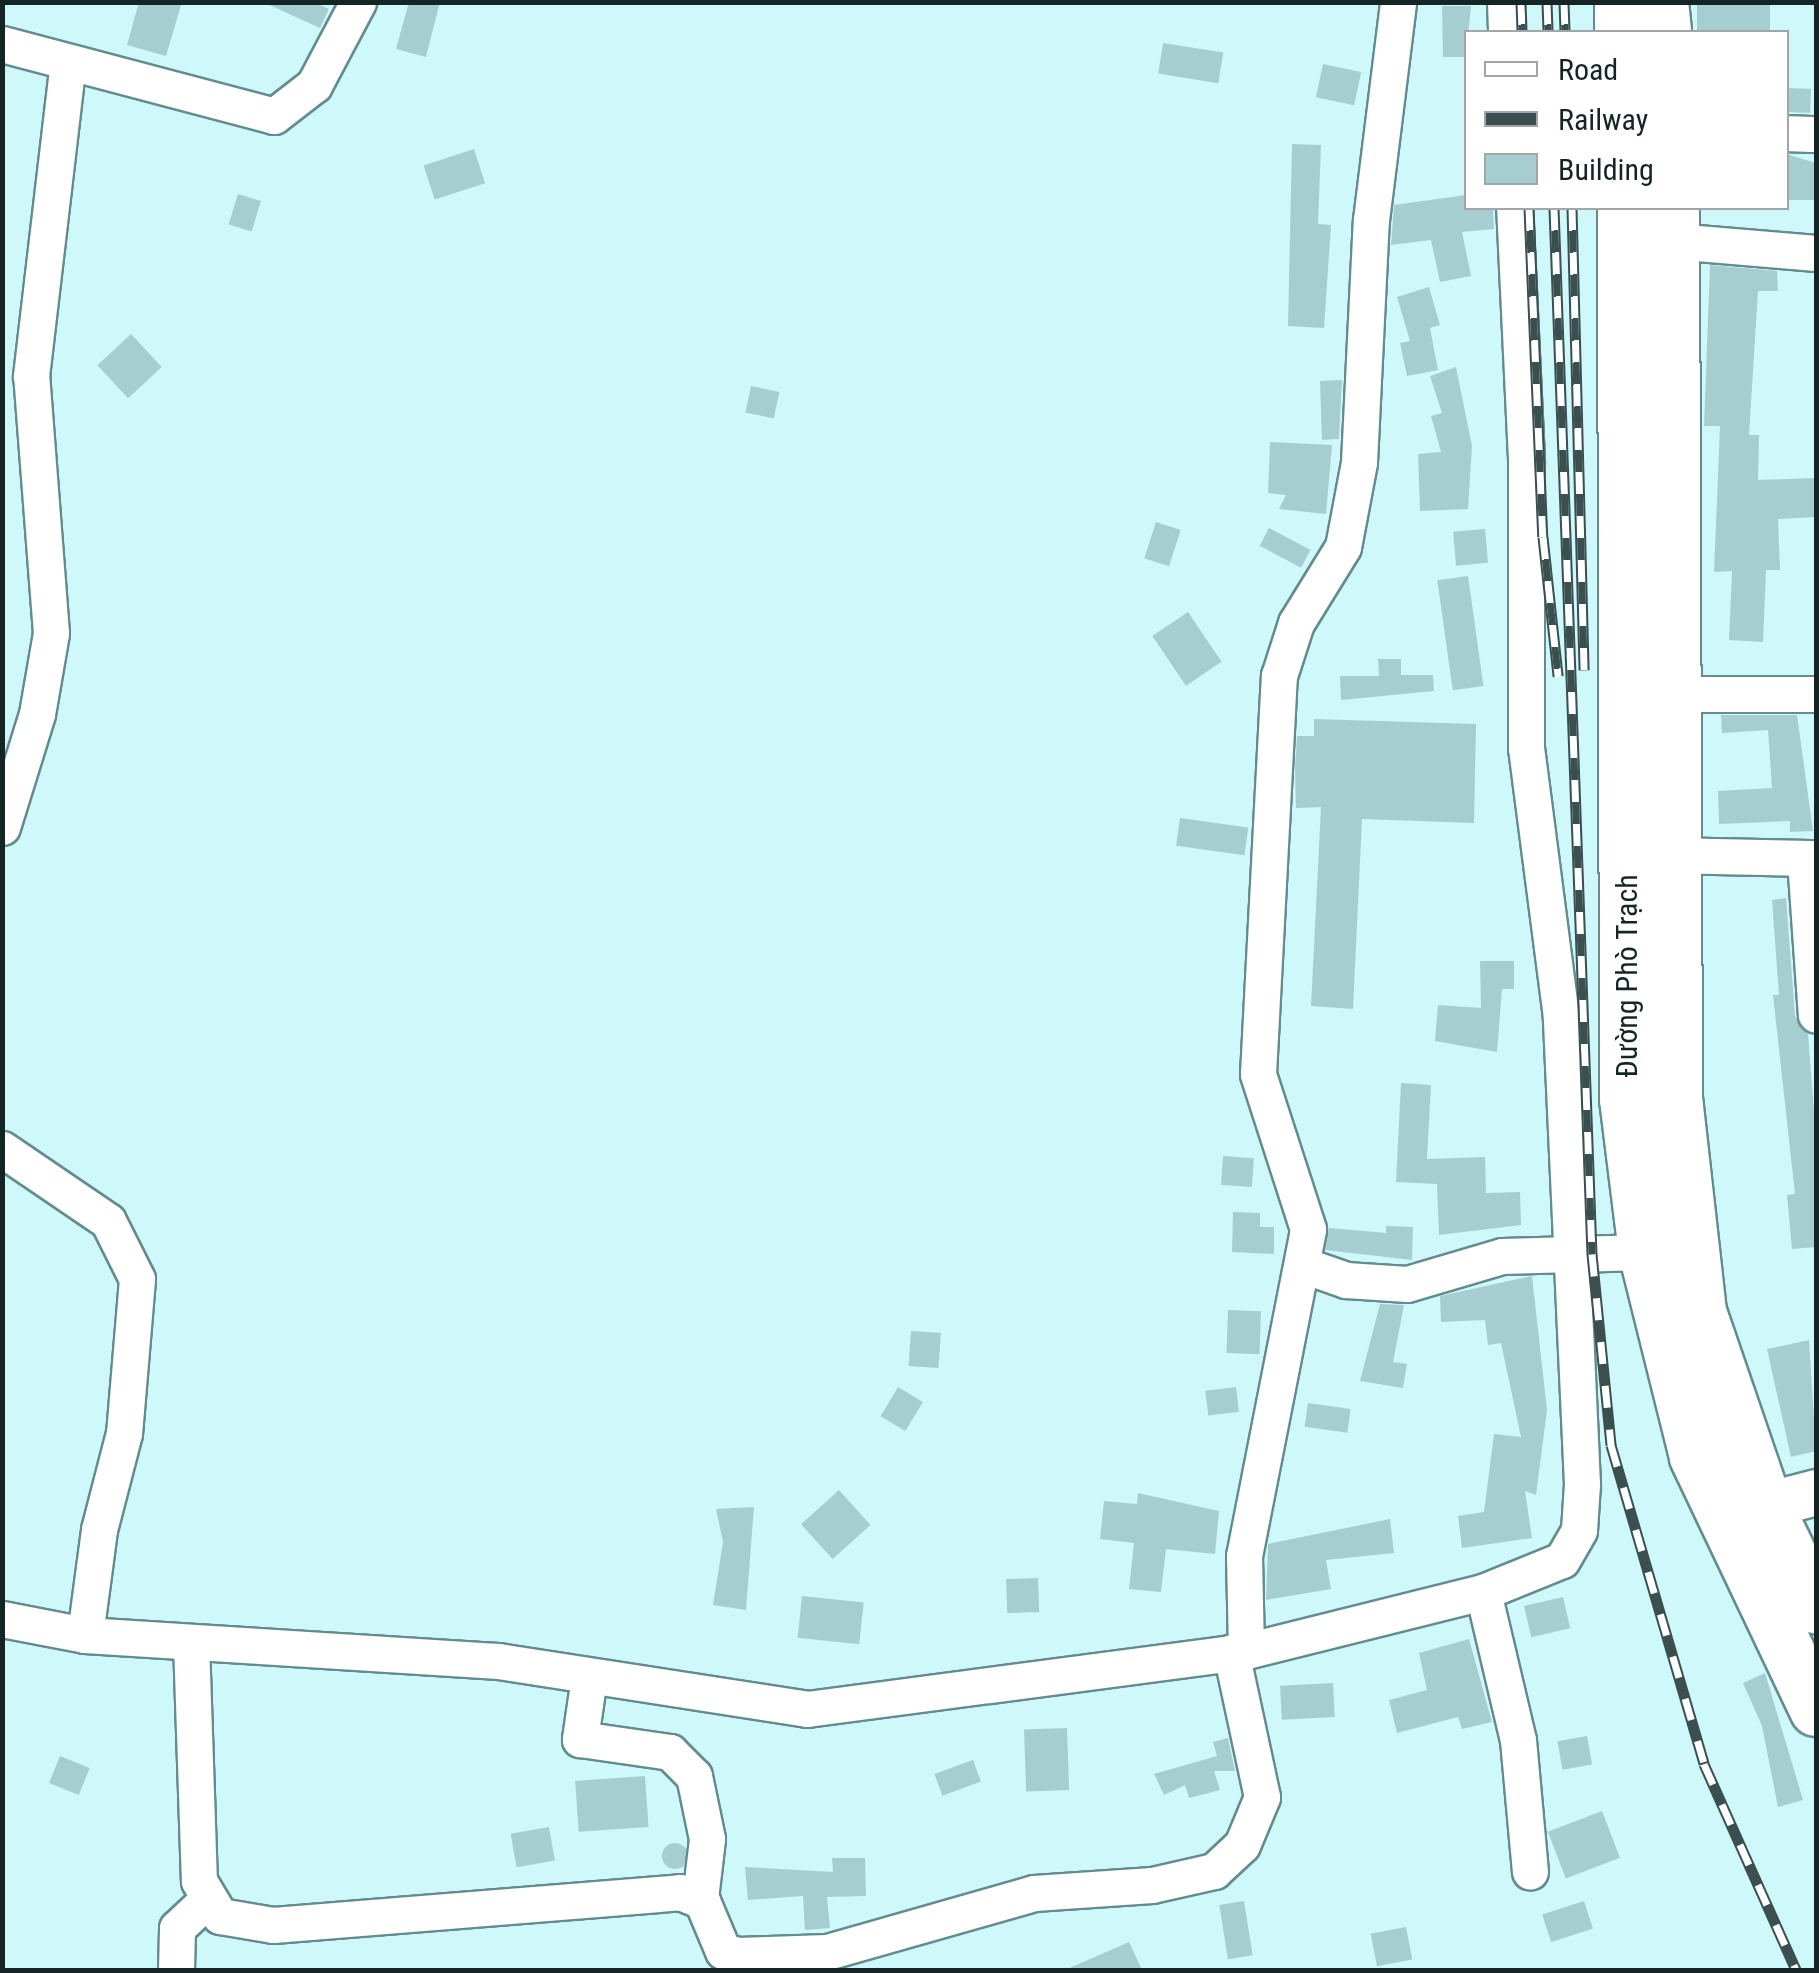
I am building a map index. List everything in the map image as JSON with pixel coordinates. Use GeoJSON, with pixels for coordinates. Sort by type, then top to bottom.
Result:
{"type":"FeatureCollection","features":[{"type":"Feature","properties":{"kind":"highway"},"geometry":{"type":"LineString","coordinates":[[1621,2],[1622,30]]}},
{"type":"Feature","properties":{"kind":"highway"},"geometry":{"type":"LineString","coordinates":[[1662,2],[1665,30]]}},
{"type":"Feature","properties":{"kind":"highway","name":"Đường Phò Trạch"},"geometry":{"type":"LineString","coordinates":[[1624,210],[1652,628],[1674,694],[1672,855],[1651,1099],[1700,1312],[1766,1505],[1816,1607]]}},
{"type":"Feature","properties":{"kind":"highway","name":"Đường Phò Trạch"},"geometry":{"type":"LineString","coordinates":[[1673,224],[1652,628],[1651,1099],[1645,1252],[1696,1458],[1816,1710]]}},
{"type":"Feature","properties":{"kind":"main road"},"geometry":{"type":"LineString","coordinates":[[1766,1505],[1816,1492]]}},
{"type":"Feature","properties":{"kind":"street"},"geometry":{"type":"LineString","coordinates":[[2,44],[274,116],[314,86],[358,2]]}},
{"type":"Feature","properties":{"kind":"street"},"geometry":{"type":"LineString","coordinates":[[588,1678],[580,1739],[670,1752],[694,1776],[707,1839],[700,1899],[723,1951],[796,1956],[878,1942],[1034,1893],[1166,1883],[1214,1871],[1242,1844],[1262,1797],[1238,1652],[1244,1556],[1308,1229],[1258,1074],[1279,676],[1296,623],[1343,546],[1360,462],[1371,220],[1398,2]]}},
{"type":"Feature","properties":{"kind":"street"},"geometry":{"type":"LineString","coordinates":[[1504,2],[1506,30]]}},
{"type":"Feature","properties":{"kind":"street"},"geometry":{"type":"LineString","coordinates":[[2,828],[37,714],[51,633],[31,376],[68,63]]}},
{"type":"Feature","properties":{"kind":"street"},"geometry":{"type":"LineString","coordinates":[[1789,134],[1816,134]]}},
{"type":"Feature","properties":{"kind":"street"},"geometry":{"type":"LineString","coordinates":[[2,1619],[85,1635],[336,1645],[807,1709],[1238,1652],[1483,1592],[1545,1572],[1578,1530],[1561,1017],[1522,654],[1526,458],[1514,210]]}},
{"type":"Feature","properties":{"kind":"street"},"geometry":{"type":"LineString","coordinates":[[1673,224],[1816,252]]}},
{"type":"Feature","properties":{"kind":"street"},"geometry":{"type":"LineString","coordinates":[[1674,694],[1816,694]]}},
{"type":"Feature","properties":{"kind":"street"},"geometry":{"type":"LineString","coordinates":[[1672,855],[1811,858],[1816,1015]]}},
{"type":"Feature","properties":{"kind":"street"},"geometry":{"type":"LineString","coordinates":[[2,1149],[108,1221],[138,1279],[124,1433],[99,1530],[85,1635]]}},
{"type":"Feature","properties":{"kind":"street"},"geometry":{"type":"LineString","coordinates":[[1303,1266],[1346,1280],[1407,1284],[1502,1256],[1645,1252]]}},
{"type":"Feature","properties":{"kind":"street"},"geometry":{"type":"LineString","coordinates":[[1483,1592],[1518,1740],[1530,1871]]}},
{"type":"Feature","properties":{"kind":"street"},"geometry":{"type":"LineString","coordinates":[[191,1642],[206,1902],[220,1916],[273,1925],[680,1892],[700,1899]]}},
{"type":"Feature","properties":{"kind":"street"},"geometry":{"type":"LineString","coordinates":[[176,1970],[176,1928],[206,1902]]}},
{"type":"Feature","properties":{"kind":"building"},"geometry":{"type":"Polygon","coordinates":[[[139,2],[182,2],[166,56],[127,45],[139,2]]]}},
{"type":"Feature","properties":{"kind":"building"},"geometry":{"type":"Polygon","coordinates":[[[263,2],[314,2],[329,9],[320,28],[263,2]]]}},
{"type":"Feature","properties":{"kind":"building"},"geometry":{"type":"Polygon","coordinates":[[[409,2],[440,2],[426,57],[396,49],[409,2]]]}},
{"type":"Feature","properties":{"kind":"building"},"geometry":{"type":"Polygon","coordinates":[[[1697,2],[1770,2],[1770,30],[1697,30],[1697,2]]]}},
{"type":"Feature","properties":{"kind":"building"},"geometry":{"type":"Polygon","coordinates":[[[1442,6],[1471,6],[1469,30],[1464,30],[1464,57],[1443,57],[1442,6]]]}},
{"type":"Feature","properties":{"kind":"building"},"geometry":{"type":"Polygon","coordinates":[[[1163,43],[1223,53],[1218,83],[1158,74],[1163,43]]]}},
{"type":"Feature","properties":{"kind":"building"},"geometry":{"type":"Polygon","coordinates":[[[1323,64],[1361,72],[1354,105],[1316,97],[1323,64]]]}},
{"type":"Feature","properties":{"kind":"building"},"geometry":{"type":"Polygon","coordinates":[[[1789,88],[1811,89],[1810,113],[1789,112],[1789,88]]]}},
{"type":"Feature","properties":{"kind":"building"},"geometry":{"type":"Polygon","coordinates":[[[1292,144],[1321,145],[1318,224],[1331,225],[1324,328],[1288,326],[1292,144]]]}},
{"type":"Feature","properties":{"kind":"building"},"geometry":{"type":"Polygon","coordinates":[[[474,149],[485,183],[435,200],[424,165],[474,149]]]}},
{"type":"Feature","properties":{"kind":"building"},"geometry":{"type":"Polygon","coordinates":[[[1789,155],[1816,163],[1816,200],[1789,200],[1789,155]]]}},
{"type":"Feature","properties":{"kind":"building"},"geometry":{"type":"Polygon","coordinates":[[[238,194],[261,201],[252,232],[229,225],[238,194]]]}},
{"type":"Feature","properties":{"kind":"building"},"geometry":{"type":"Polygon","coordinates":[[[1464,195],[1464,210],[1493,210],[1494,229],[1462,232],[1471,276],[1440,282],[1431,240],[1391,245],[1394,205],[1464,195]]]}},
{"type":"Feature","properties":{"kind":"building"},"geometry":{"type":"Polygon","coordinates":[[[1710,265],[1777,271],[1778,291],[1758,291],[1749,435],[1759,435],[1758,480],[1816,478],[1816,517],[1778,519],[1780,570],[1766,570],[1763,642],[1729,640],[1732,571],[1714,572],[1720,426],[1704,426],[1710,265]]]}},
{"type":"Feature","properties":{"kind":"building"},"geometry":{"type":"Polygon","coordinates":[[[1429,287],[1440,325],[1430,328],[1438,370],[1407,376],[1400,343],[1410,341],[1397,297],[1429,287]]]}},
{"type":"Feature","properties":{"kind":"building"},"geometry":{"type":"Polygon","coordinates":[[[131,334],[162,367],[128,398],[97,365],[131,334]]]}},
{"type":"Feature","properties":{"kind":"building"},"geometry":{"type":"Polygon","coordinates":[[[1456,367],[1472,446],[1468,509],[1420,511],[1418,454],[1441,452],[1431,416],[1442,413],[1430,376],[1456,367]]]}},
{"type":"Feature","properties":{"kind":"building"},"geometry":{"type":"Polygon","coordinates":[[[1342,380],[1339,439],[1322,440],[1320,381],[1342,380]]]}},
{"type":"Feature","properties":{"kind":"building"},"geometry":{"type":"Polygon","coordinates":[[[751,386],[779,392],[774,418],[745,412],[751,386]]]}},
{"type":"Feature","properties":{"kind":"building"},"geometry":{"type":"Polygon","coordinates":[[[1270,442],[1332,445],[1326,514],[1279,509],[1286,495],[1268,493],[1270,442]]]}},
{"type":"Feature","properties":{"kind":"building"},"geometry":{"type":"Polygon","coordinates":[[[1156,522],[1181,530],[1169,566],[1144,558],[1156,522]]]}},
{"type":"Feature","properties":{"kind":"building"},"geometry":{"type":"Polygon","coordinates":[[[1269,528],[1310,550],[1301,568],[1260,546],[1269,528]]]}},
{"type":"Feature","properties":{"kind":"building"},"geometry":{"type":"Polygon","coordinates":[[[1485,529],[1488,563],[1456,566],[1453,532],[1485,529]]]}},
{"type":"Feature","properties":{"kind":"building"},"geometry":{"type":"Polygon","coordinates":[[[1468,576],[1483,686],[1453,690],[1437,580],[1468,576]]]}},
{"type":"Feature","properties":{"kind":"building"},"geometry":{"type":"Polygon","coordinates":[[[1188,612],[1222,662],[1186,686],[1152,636],[1188,612]]]}},
{"type":"Feature","properties":{"kind":"building"},"geometry":{"type":"Polygon","coordinates":[[[1378,659],[1401,659],[1401,675],[1433,675],[1434,691],[1341,700],[1340,676],[1379,676],[1378,659]]]}},
{"type":"Feature","properties":{"kind":"building"},"geometry":{"type":"Polygon","coordinates":[[[1721,715],[1797,715],[1813,831],[1790,832],[1790,821],[1719,824],[1718,791],[1772,788],[1768,730],[1722,733],[1721,715]]]}},
{"type":"Feature","properties":{"kind":"building"},"geometry":{"type":"Polygon","coordinates":[[[1314,719],[1476,724],[1474,823],[1362,819],[1353,1009],[1311,1006],[1321,807],[1296,808],[1295,769],[1297,736],[1314,736],[1314,719]]]}},
{"type":"Feature","properties":{"kind":"building"},"geometry":{"type":"Polygon","coordinates":[[[1180,818],[1248,828],[1244,855],[1176,846],[1180,818]]]}},
{"type":"Feature","properties":{"kind":"building"},"geometry":{"type":"Polygon","coordinates":[[[1786,898],[1795,1016],[1808,1034],[1816,1137],[1816,1247],[1792,1249],[1787,1195],[1795,1194],[1773,995],[1779,995],[1772,900],[1786,898]]]}},
{"type":"Feature","properties":{"kind":"building"},"geometry":{"type":"Polygon","coordinates":[[[1480,961],[1514,961],[1514,989],[1502,989],[1497,1052],[1435,1041],[1438,1005],[1481,1008],[1480,961]]]}},
{"type":"Feature","properties":{"kind":"building"},"geometry":{"type":"Polygon","coordinates":[[[1401,1083],[1431,1085],[1427,1159],[1485,1157],[1486,1193],[1520,1192],[1521,1225],[1439,1235],[1437,1184],[1396,1182],[1401,1083]]]}},
{"type":"Feature","properties":{"kind":"building"},"geometry":{"type":"Polygon","coordinates":[[[1223,1156],[1254,1158],[1252,1187],[1221,1185],[1223,1156]]]}},
{"type":"Feature","properties":{"kind":"building"},"geometry":{"type":"Polygon","coordinates":[[[1233,1212],[1260,1213],[1260,1227],[1274,1227],[1274,1254],[1232,1252],[1233,1212]]]}},
{"type":"Feature","properties":{"kind":"building"},"geometry":{"type":"Polygon","coordinates":[[[1386,1226],[1413,1227],[1412,1260],[1325,1250],[1329,1228],[1386,1233],[1386,1226]]]}},
{"type":"Feature","properties":{"kind":"building"},"geometry":{"type":"Polygon","coordinates":[[[1532,1276],[1547,1410],[1536,1495],[1525,1491],[1532,1538],[1462,1548],[1458,1516],[1484,1512],[1494,1434],[1521,1437],[1501,1343],[1488,1345],[1485,1320],[1441,1322],[1440,1296],[1532,1276]]]}},
{"type":"Feature","properties":{"kind":"building"},"geometry":{"type":"Polygon","coordinates":[[[1380,1304],[1404,1305],[1393,1362],[1407,1364],[1403,1388],[1360,1381],[1380,1304]]]}},
{"type":"Feature","properties":{"kind":"building"},"geometry":{"type":"Polygon","coordinates":[[[1228,1310],[1261,1311],[1259,1354],[1226,1353],[1228,1310]]]}},
{"type":"Feature","properties":{"kind":"building"},"geometry":{"type":"Polygon","coordinates":[[[911,1331],[941,1333],[938,1368],[909,1366],[911,1331]]]}},
{"type":"Feature","properties":{"kind":"building"},"geometry":{"type":"Polygon","coordinates":[[[1809,1340],[1816,1451],[1791,1457],[1767,1349],[1809,1340]]]}},
{"type":"Feature","properties":{"kind":"building"},"geometry":{"type":"Polygon","coordinates":[[[898,1387],[923,1402],[905,1431],[880,1416],[898,1387]]]}},
{"type":"Feature","properties":{"kind":"building"},"geometry":{"type":"Polygon","coordinates":[[[1236,1387],[1239,1412],[1208,1416],[1205,1391],[1236,1387]]]}},
{"type":"Feature","properties":{"kind":"building"},"geometry":{"type":"Polygon","coordinates":[[[1308,1403],[1351,1409],[1347,1433],[1305,1427],[1308,1403]]]}},
{"type":"Feature","properties":{"kind":"building"},"geometry":{"type":"Polygon","coordinates":[[[839,1490],[870,1525],[833,1559],[801,1524],[839,1490]]]}},
{"type":"Feature","properties":{"kind":"building"},"geometry":{"type":"Polygon","coordinates":[[[1138,1493],[1219,1511],[1215,1554],[1166,1549],[1161,1592],[1129,1589],[1134,1543],[1100,1539],[1104,1501],[1137,1504],[1138,1493]]]}},
{"type":"Feature","properties":{"kind":"building"},"geometry":{"type":"Polygon","coordinates":[[[754,1507],[746,1610],[713,1605],[723,1542],[716,1509],[754,1507]]]}},
{"type":"Feature","properties":{"kind":"building"},"geometry":{"type":"Polygon","coordinates":[[[1390,1519],[1394,1553],[1326,1560],[1331,1589],[1266,1600],[1268,1544],[1390,1519]]]}},
{"type":"Feature","properties":{"kind":"building"},"geometry":{"type":"Polygon","coordinates":[[[1038,1578],[1039,1612],[1007,1613],[1006,1579],[1038,1578]]]}},
{"type":"Feature","properties":{"kind":"building"},"geometry":{"type":"Polygon","coordinates":[[[802,1596],[864,1602],[859,1644],[798,1638],[802,1596]]]}},
{"type":"Feature","properties":{"kind":"building"},"geometry":{"type":"Polygon","coordinates":[[[1563,1597],[1570,1628],[1531,1637],[1524,1606],[1563,1597]]]}},
{"type":"Feature","properties":{"kind":"building"},"geometry":{"type":"Polygon","coordinates":[[[1469,1639],[1492,1722],[1462,1729],[1458,1717],[1397,1733],[1389,1700],[1427,1690],[1419,1653],[1469,1639]]]}},
{"type":"Feature","properties":{"kind":"building"},"geometry":{"type":"Polygon","coordinates":[[[1765,1673],[1803,1800],[1778,1807],[1762,1726],[1743,1683],[1765,1673]]]}},
{"type":"Feature","properties":{"kind":"building"},"geometry":{"type":"Polygon","coordinates":[[[1333,1683],[1335,1717],[1282,1720],[1280,1686],[1333,1683]]]}},
{"type":"Feature","properties":{"kind":"building"},"geometry":{"type":"Polygon","coordinates":[[[1067,1728],[1069,1790],[1026,1791],[1024,1730],[1067,1728]]]}},
{"type":"Feature","properties":{"kind":"building"},"geometry":{"type":"Polygon","coordinates":[[[1587,1736],[1592,1765],[1562,1770],[1557,1741],[1587,1736]]]}},
{"type":"Feature","properties":{"kind":"building"},"geometry":{"type":"Polygon","coordinates":[[[1228,1738],[1235,1771],[1214,1771],[1220,1790],[1189,1798],[1185,1785],[1164,1795],[1154,1774],[1217,1756],[1213,1742],[1228,1738]]]}},
{"type":"Feature","properties":{"kind":"building"},"geometry":{"type":"Polygon","coordinates":[[[60,1756],[90,1768],[79,1795],[49,1783],[60,1756]]]}},
{"type":"Feature","properties":{"kind":"building"},"geometry":{"type":"Polygon","coordinates":[[[973,1760],[981,1782],[942,1796],[934,1774],[973,1760]]]}},
{"type":"Feature","properties":{"kind":"building"},"geometry":{"type":"Polygon","coordinates":[[[645,1776],[649,1827],[579,1832],[575,1781],[645,1776]]]}},
{"type":"Feature","properties":{"kind":"building"},"geometry":{"type":"Polygon","coordinates":[[[1602,1811],[1620,1858],[1566,1878],[1548,1832],[1602,1811]]]}},
{"type":"Feature","properties":{"kind":"building"},"geometry":{"type":"Polygon","coordinates":[[[549,1827],[555,1860],[516,1867],[511,1834],[549,1827]]]}},
{"type":"Feature","properties":{"kind":"building"},"geometry":{"type":"Polygon","coordinates":[[[675,1843],[684,1847],[688,1856],[684,1865],[675,1869],[666,1865],[662,1856],[666,1847],[675,1843]]]}},
{"type":"Feature","properties":{"kind":"building"},"geometry":{"type":"Polygon","coordinates":[[[832,1858],[865,1858],[866,1896],[827,1897],[830,1928],[805,1930],[803,1896],[748,1900],[745,1867],[833,1872],[832,1858]]]}},
{"type":"Feature","properties":{"kind":"building"},"geometry":{"type":"Polygon","coordinates":[[[1244,1901],[1253,1955],[1228,1959],[1219,1905],[1244,1901]]]}},
{"type":"Feature","properties":{"kind":"building"},"geometry":{"type":"Polygon","coordinates":[[[1584,1901],[1593,1929],[1551,1942],[1542,1915],[1584,1901]]]}},
{"type":"Feature","properties":{"kind":"building"},"geometry":{"type":"Polygon","coordinates":[[[1406,1927],[1412,1959],[1377,1966],[1371,1934],[1406,1927]]]}},
{"type":"Feature","properties":{"kind":"building"},"geometry":{"type":"Polygon","coordinates":[[[1129,1942],[1142,1970],[1065,1970],[1129,1942]]]}},
{"type":"Feature","properties":{"kind":"railway"},"geometry":{"type":"LineString","coordinates":[[1521,2],[1522,30]]}},
{"type":"Feature","properties":{"kind":"railway"},"geometry":{"type":"LineString","coordinates":[[1547,2],[1548,30]]}},
{"type":"Feature","properties":{"kind":"railway"},"geometry":{"type":"LineString","coordinates":[[1564,2],[1565,30]]}},
{"type":"Feature","properties":{"kind":"railway"},"geometry":{"type":"LineString","coordinates":[[1529,210],[1543,537],[1558,676]]}},
{"type":"Feature","properties":{"kind":"railway"},"geometry":{"type":"LineString","coordinates":[[1554,210],[1592,1254],[1611,1445],[1704,1764],[1796,1970]]}},
{"type":"Feature","properties":{"kind":"railway"},"geometry":{"type":"LineString","coordinates":[[1572,210],[1584,670]]}}]}
